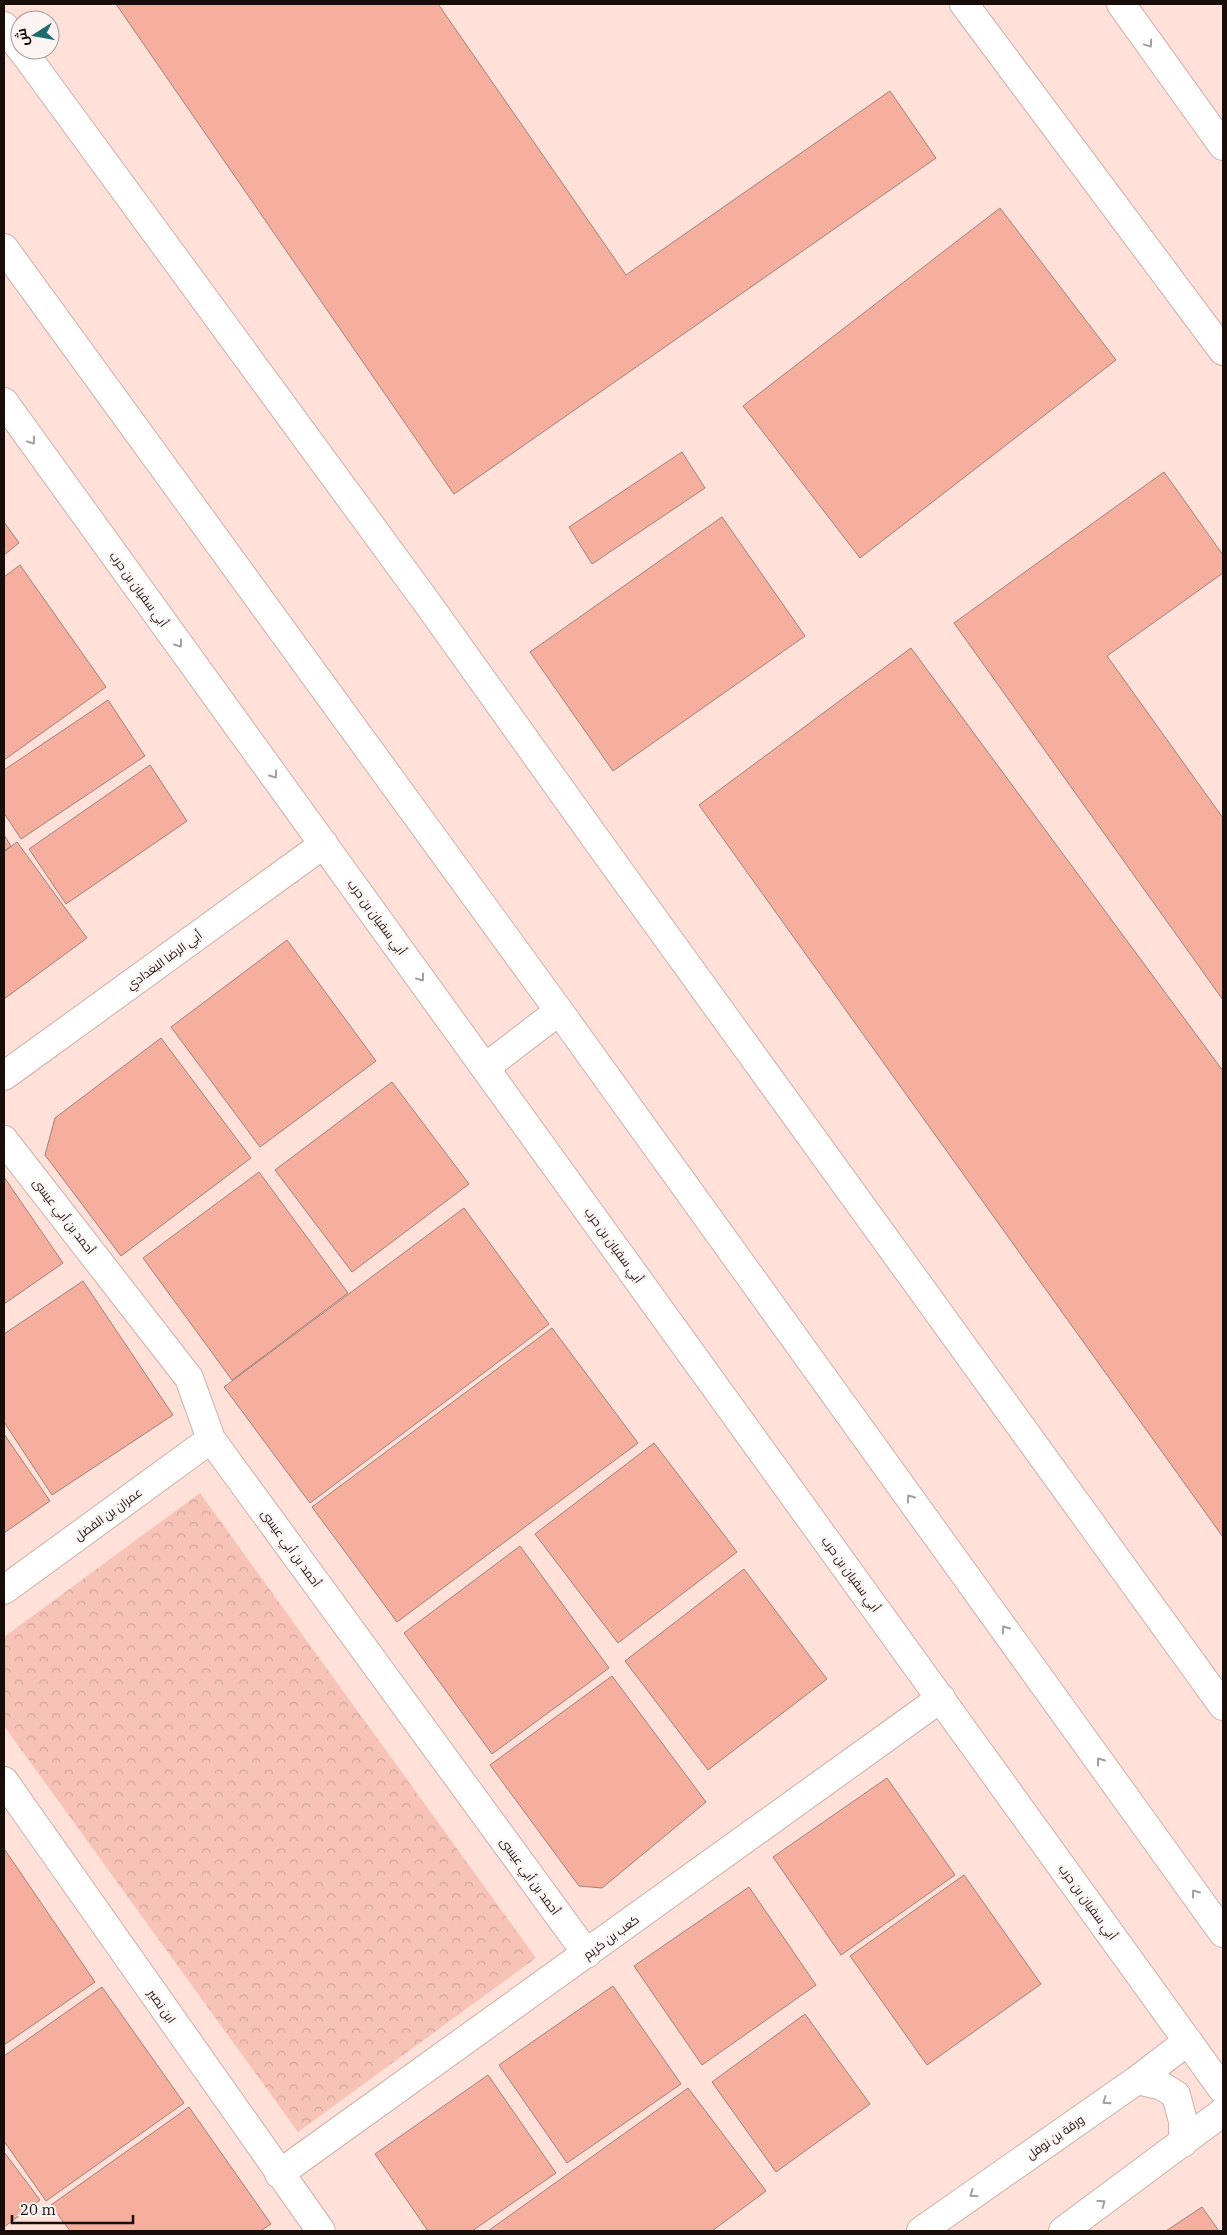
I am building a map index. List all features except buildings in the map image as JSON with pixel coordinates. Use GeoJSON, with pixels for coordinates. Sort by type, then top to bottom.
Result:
{"type":"FeatureCollection","features":[{"type":"Feature","properties":{"kind":"street"},"geometry":{"type":"LineString","coordinates":[[964,4],[1223,351]]}},
{"type":"Feature","properties":{"kind":"street"},"geometry":{"type":"LineString","coordinates":[[1122,4],[1223,146]]}},
{"type":"Feature","properties":{"kind":"street"},"geometry":{"type":"LineString","coordinates":[[29,60],[428,604],[618,870],[1223,1706]]}},
{"type":"Feature","properties":{"kind":"street"},"geometry":{"type":"LineString","coordinates":[[4,248],[559,1012],[1223,1933]]}},
{"type":"Feature","properties":{"kind":"street","name":"أبي سفيان بن حرب"},"geometry":{"type":"LineString","coordinates":[[4,402],[486,1066],[1223,2090]]}},
{"type":"Feature","properties":{"kind":"street","name":"أبي الرضا البغدادي"},"geometry":{"type":"LineString","coordinates":[[4,1076],[324,844]]}},
{"type":"Feature","properties":{"kind":"street"},"geometry":{"type":"LineString","coordinates":[[486,1066],[559,1012]]}},
{"type":"Feature","properties":{"kind":"street","name":"أحمد بن أبي عيسى"},"geometry":{"type":"LineString","coordinates":[[4,1140],[189,1378],[212,1439],[587,1954]]}},
{"type":"Feature","properties":{"kind":"street","name":"عمران بن الفضل"},"geometry":{"type":"LineString","coordinates":[[4,1590],[212,1439]]}},
{"type":"Feature","properties":{"kind":"street","name":"كعب بن كريم"},"geometry":{"type":"LineString","coordinates":[[279,2174],[941,1698]]}},
{"type":"Feature","properties":{"kind":"street","name":"ابن نصير"},"geometry":{"type":"LineString","coordinates":[[4,1780],[279,2174],[321,2231]]}},
{"type":"Feature","properties":{"kind":"street","name":"ورقة بن نوفل"},"geometry":{"type":"LineString","coordinates":[[921,2231],[1136,2080],[1188,2041]]}},
{"type":"Feature","properties":{"kind":"street"},"geometry":{"type":"LineString","coordinates":[[1136,2080],[1162,2086],[1176,2095],[1183,2121],[1183,2143]]}},
{"type":"Feature","properties":{"kind":"street"},"geometry":{"type":"LineString","coordinates":[[1063,2231],[1223,2112]]}},
{"type":"Feature","properties":{"kind":"green space"},"geometry":{"type":"Polygon","coordinates":[[[200,1493],[536,1958],[298,2132],[4,1726],[4,1637],[200,1493]]]}}]}
